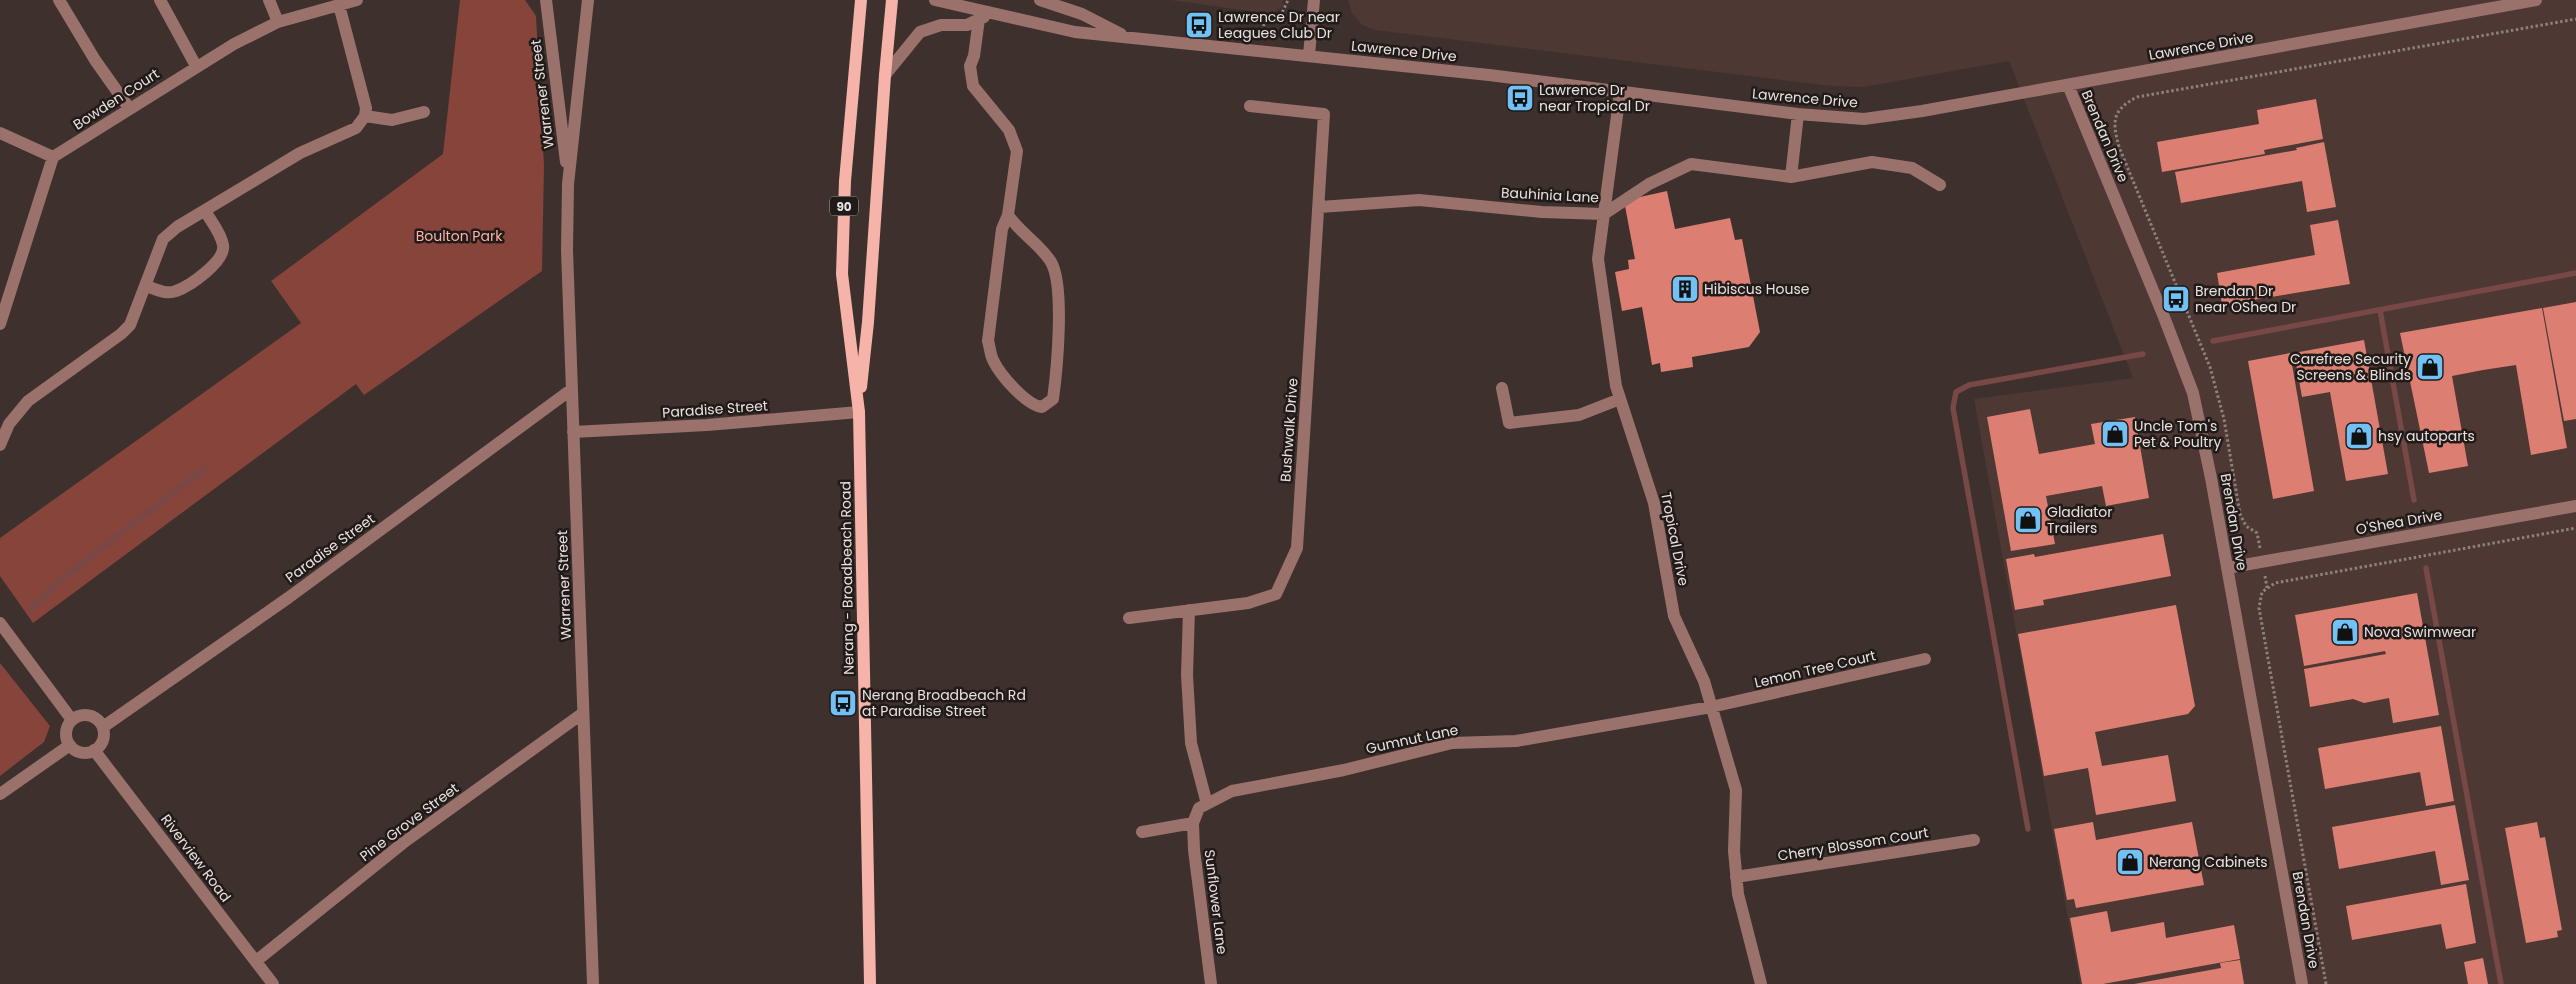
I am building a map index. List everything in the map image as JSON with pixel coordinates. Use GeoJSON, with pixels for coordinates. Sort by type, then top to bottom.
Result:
{"type":"FeatureCollection","features":[{"type":"Feature","properties":{"kind":"main road","name":"Nerang - Broadbeach Road"},"geometry":{"type":"LineString","coordinates":[[861,0],[845,181],[842,274],[859,412],[870,984]]}},
{"type":"Feature","properties":{"kind":"main road","name":"Nerang - Broadbeach Road"},"geometry":{"type":"LineString","coordinates":[[859,412],[868,322],[892,0]]}},
{"type":"Feature","properties":{"kind":"street"},"geometry":{"type":"LineString","coordinates":[[59,0],[95,60],[129,108]]}},
{"type":"Feature","properties":{"kind":"street"},"geometry":{"type":"LineString","coordinates":[[160,0],[196,66]]}},
{"type":"Feature","properties":{"kind":"street"},"geometry":{"type":"LineString","coordinates":[[269,0],[278,22]]}},
{"type":"Feature","properties":{"kind":"street","name":"Bowden Court"},"geometry":{"type":"LineString","coordinates":[[53,157],[196,66],[278,22],[357,0]]}},
{"type":"Feature","properties":{"kind":"street","name":"Warrener Street"},"geometry":{"type":"LineString","coordinates":[[546,0],[568,184]]}},
{"type":"Feature","properties":{"kind":"street","name":"Warrener Street"},"geometry":{"type":"LineString","coordinates":[[588,0],[568,184],[567,250],[593,984]]}},
{"type":"Feature","properties":{"kind":"street","name":"Lawrence Drive"},"geometry":{"type":"LineString","coordinates":[[935,0],[995,12],[1075,32],[1309,55],[1834,118],[1887,117],[2536,0]]}},
{"type":"Feature","properties":{"kind":"street","name":"Lawrence Drive"},"geometry":{"type":"LineString","coordinates":[[1040,0],[1082,14],[1126,36]]}},
{"type":"Feature","properties":{"kind":"street"},"geometry":{"type":"LineString","coordinates":[[1309,55],[1314,0]]}},
{"type":"Feature","properties":{"kind":"street"},"geometry":{"type":"LineString","coordinates":[[0,445],[9,424],[28,401],[121,334],[130,325],[162,239],[300,153],[356,128],[365,116],[366,108],[339,5]]}},
{"type":"Feature","properties":{"kind":"street"},"geometry":{"type":"LineString","coordinates":[[885,75],[920,32],[941,25],[967,25],[995,12]]}},
{"type":"Feature","properties":{"kind":"street"},"geometry":{"type":"LineString","coordinates":[[979,19],[974,56],[970,66],[973,86],[1009,130],[1017,151],[1008,215],[1002,229],[988,341],[997,367],[1026,402],[1042,407],[1053,399],[1059,288],[1053,265],[1045,253],[1018,229],[1008,215]]}},
{"type":"Feature","properties":{"kind":"street","name":"Brendan Drive"},"geometry":{"type":"LineString","coordinates":[[2068,85],[2186,372],[2200,423],[2302,984]]}},
{"type":"Feature","properties":{"kind":"street","name":"Tropical Drive"},"geometry":{"type":"LineString","coordinates":[[1620,93],[1598,259],[1616,386],[1654,503],[1674,616],[1704,682],[1736,790],[1734,850],[1738,894],[1762,984]]}},
{"type":"Feature","properties":{"kind":"street","name":"Bushwalk Drive"},"geometry":{"type":"LineString","coordinates":[[1129,618],[1248,603],[1276,594],[1297,548],[1320,207],[1324,114],[1250,106]]}},
{"type":"Feature","properties":{"kind":"street"},"geometry":{"type":"LineString","coordinates":[[365,116],[392,120],[424,112]]}},
{"type":"Feature","properties":{"kind":"street"},"geometry":{"type":"LineString","coordinates":[[1791,177],[1798,114]]}},
{"type":"Feature","properties":{"kind":"street"},"geometry":{"type":"LineString","coordinates":[[0,133],[53,157],[0,324]]}},
{"type":"Feature","properties":{"kind":"street","name":"Bauhinia Lane"},"geometry":{"type":"LineString","coordinates":[[1320,207],[1419,200],[1542,212],[1604,214],[1649,184],[1692,164],[1791,177],[1872,162],[1912,168],[1940,185]]}},
{"type":"Feature","properties":{"kind":"street"},"geometry":{"type":"LineString","coordinates":[[146,286],[164,292],[175,292],[213,266],[222,257],[224,246],[220,235],[205,211]]}},
{"type":"Feature","properties":{"kind":"street"},"geometry":{"type":"LineString","coordinates":[[1502,388],[1509,423],[1579,415],[1620,399]]}},
{"type":"Feature","properties":{"kind":"street","name":"Paradise Street"},"geometry":{"type":"LineString","coordinates":[[103,726],[288,598],[572,389]]}},
{"type":"Feature","properties":{"kind":"street","name":"Paradise Street"},"geometry":{"type":"LineString","coordinates":[[574,432],[707,425],[859,412]]}},
{"type":"Feature","properties":{"kind":"street","name":"O'Shea Drive"},"geometry":{"type":"LineString","coordinates":[[2227,568],[2576,506]]}},
{"type":"Feature","properties":{"kind":"street"},"geometry":{"type":"LineString","coordinates":[[1189,610],[1187,675],[1191,743],[1207,804]]}},
{"type":"Feature","properties":{"kind":"street"},"geometry":{"type":"LineString","coordinates":[[0,623],[72,720]]}},
{"type":"Feature","properties":{"kind":"street","name":"Lemon Tree Court"},"geometry":{"type":"LineString","coordinates":[[1712,707],[1925,659]]}},
{"type":"Feature","properties":{"kind":"street","name":"Gumnut Lane"},"geometry":{"type":"LineString","coordinates":[[1192,823],[1200,808],[1232,791],[1336,772],[1452,743],[1516,741],[1712,707]]}},
{"type":"Feature","properties":{"kind":"street","name":"Pine Grove Street"},"geometry":{"type":"LineString","coordinates":[[256,961],[403,843],[584,713]]}},
{"type":"Feature","properties":{"kind":"street"},"geometry":{"type":"LineString","coordinates":[[82,715],[89,715],[99,720],[103,726],[104,738],[94,750],[81,752],[70,745],[66,732],[72,720],[82,715]]}},
{"type":"Feature","properties":{"kind":"street"},"geometry":{"type":"LineString","coordinates":[[0,794],[70,745]]}},
{"type":"Feature","properties":{"kind":"street","name":"Riverview Road"},"geometry":{"type":"LineString","coordinates":[[94,750],[273,984]]}},
{"type":"Feature","properties":{"kind":"street"},"geometry":{"type":"LineString","coordinates":[[1142,832],[1192,823]]}},
{"type":"Feature","properties":{"kind":"street","name":"Sunflower Lane"},"geometry":{"type":"LineString","coordinates":[[1192,823],[1211,984]]}},
{"type":"Feature","properties":{"kind":"street","name":"Cherry Blossom Court"},"geometry":{"type":"LineString","coordinates":[[1736,877],[1974,840]]}},
{"type":"Feature","properties":{"kind":"path"},"geometry":{"type":"LineString","coordinates":[[1261,51],[1264,23],[1281,15],[1288,0]]}},
{"type":"Feature","properties":{"kind":"path"},"geometry":{"type":"LineString","coordinates":[[2267,588],[2257,533],[2246,526],[2240,514],[2224,419],[2210,367],[2119,147],[2114,122],[2120,107],[2137,97],[2576,18]]}},
{"type":"Feature","properties":{"kind":"path"},"geometry":{"type":"LineString","coordinates":[[2326,984],[2258,608],[2260,599],[2267,588],[2275,583],[2576,528]]}},
{"type":"Feature","properties":{"kind":"shaded area"},"geometry":{"type":"Polygon","coordinates":[[[1170,0],[1283,0],[1282,7],[1271,14],[1170,0]]]}},
{"type":"Feature","properties":{"kind":"shaded area"},"geometry":{"type":"Polygon","coordinates":[[[1348,0],[2576,0],[2576,984],[2080,984],[1974,399],[2133,378],[2009,61],[1863,87],[1831,86],[1375,30],[1362,25],[1352,13],[1348,0]]]}},
{"type":"Feature","properties":{"kind":"green space","name":"Boulton Park"},"geometry":{"type":"Polygon","coordinates":[[[460,0],[525,0],[536,16],[544,165],[542,271],[364,395],[356,384],[33,623],[0,576],[0,538],[301,323],[271,281],[443,154],[460,0]]]}},
{"type":"Feature","properties":{"kind":"green space"},"geometry":{"type":"Polygon","coordinates":[[[0,663],[50,726],[44,742],[0,776],[0,663]]]}},
{"type":"Feature","properties":{"kind":"building"},"geometry":{"type":"Polygon","coordinates":[[[2316,99],[2323,139],[2264,150],[2265,154],[2162,172],[2157,142],[2259,124],[2257,110],[2316,99]]]}},
{"type":"Feature","properties":{"kind":"building"},"geometry":{"type":"Polygon","coordinates":[[[2324,142],[2336,207],[2307,212],[2302,181],[2181,203],[2175,172],[2297,150],[2296,148],[2324,142]]]}},
{"type":"Feature","properties":{"kind":"building","name":"Hibiscus House"},"geometry":{"type":"Polygon","coordinates":[[[1667,191],[1675,229],[1730,218],[1735,240],[1742,239],[1760,332],[1749,347],[1692,357],[1693,367],[1661,372],[1660,363],[1652,365],[1642,307],[1622,311],[1615,272],[1629,269],[1628,260],[1635,259],[1625,206],[1631,199],[1667,191]]]}},
{"type":"Feature","properties":{"kind":"building"},"geometry":{"type":"Polygon","coordinates":[[[2338,220],[2350,284],[2222,305],[2217,273],[2315,255],[2310,225],[2338,220]]]}},
{"type":"Feature","properties":{"kind":"building"},"geometry":{"type":"Polygon","coordinates":[[[2576,302],[2576,419],[2564,421],[2543,308],[2576,302]]]}},
{"type":"Feature","properties":{"kind":"building"},"geometry":{"type":"Polygon","coordinates":[[[2542,308],[2567,448],[2531,455],[2516,365],[2483,370],[2452,376],[2468,466],[2429,473],[2400,333],[2542,308]]]}},
{"type":"Feature","properties":{"kind":"building","name":"hsy autoparts"},"geometry":{"type":"Polygon","coordinates":[[[2364,340],[2388,474],[2346,481],[2330,392],[2302,397],[2294,353],[2364,340]]]}},
{"type":"Feature","properties":{"kind":"building"},"geometry":{"type":"Polygon","coordinates":[[[2290,353],[2314,491],[2273,499],[2248,361],[2290,353]]]}},
{"type":"Feature","properties":{"kind":"building"},"geometry":{"type":"Polygon","coordinates":[[[2030,409],[2039,454],[2095,444],[2091,424],[2135,417],[2149,498],[2106,506],[2102,486],[2046,496],[2055,544],[2011,551],[1987,417],[2030,409]]]}},
{"type":"Feature","properties":{"kind":"building"},"geometry":{"type":"Polygon","coordinates":[[[2163,534],[2171,576],[2043,600],[2044,605],[2015,610],[2006,559],[2034,554],[2035,557],[2163,534]]]}},
{"type":"Feature","properties":{"kind":"building"},"geometry":{"type":"Polygon","coordinates":[[[2417,593],[2439,715],[2393,723],[2389,698],[2364,703],[2353,699],[2310,707],[2304,669],[2386,654],[2385,651],[2304,666],[2295,615],[2417,593]]]}},
{"type":"Feature","properties":{"kind":"building"},"geometry":{"type":"Polygon","coordinates":[[[2176,605],[2195,706],[2188,714],[2095,732],[2102,766],[2168,755],[2176,801],[2096,815],[2088,768],[2044,776],[2018,634],[2176,605]]]}},
{"type":"Feature","properties":{"kind":"building"},"geometry":{"type":"Polygon","coordinates":[[[2441,726],[2454,801],[2426,806],[2420,772],[2325,789],[2318,748],[2441,726]]]}},
{"type":"Feature","properties":{"kind":"building"},"geometry":{"type":"Polygon","coordinates":[[[2455,805],[2469,880],[2441,885],[2435,851],[2339,869],[2332,827],[2455,805]]]}},
{"type":"Feature","properties":{"kind":"building","name":"Nerang Cabinets"},"geometry":{"type":"Polygon","coordinates":[[[2093,822],[2096,840],[2192,822],[2204,885],[2076,908],[2074,899],[2067,900],[2054,829],[2093,822]]]}},
{"type":"Feature","properties":{"kind":"building"},"geometry":{"type":"Polygon","coordinates":[[[2537,822],[2540,838],[2545,837],[2562,930],[2557,931],[2558,937],[2526,943],[2505,828],[2537,822]]]}},
{"type":"Feature","properties":{"kind":"building"},"geometry":{"type":"Polygon","coordinates":[[[2466,884],[2476,943],[2446,949],[2441,924],[2352,940],[2346,906],[2466,884]]]}},
{"type":"Feature","properties":{"kind":"building"},"geometry":{"type":"Polygon","coordinates":[[[2107,911],[2111,932],[2164,922],[2166,938],[2234,925],[2240,959],[2103,984],[2082,984],[2070,918],[2107,911]]]}},
{"type":"Feature","properties":{"kind":"building"},"geometry":{"type":"Polygon","coordinates":[[[2483,958],[2488,984],[2468,984],[2464,962],[2483,958]]]}},
{"type":"Feature","properties":{"kind":"building"},"geometry":{"type":"Polygon","coordinates":[[[2240,960],[2244,984],[2134,984],[2221,968],[2220,963],[2240,960]]]}},
{"type":"Feature","properties":{"kind":"waterway"},"geometry":{"type":"LineString","coordinates":[[2213,341],[2576,273]]}},
{"type":"Feature","properties":{"kind":"waterway"},"geometry":{"type":"LineString","coordinates":[[2380,310],[2414,500]]}},
{"type":"Feature","properties":{"kind":"waterway"},"geometry":{"type":"LineString","coordinates":[[2028,829],[1953,408],[1956,392],[1969,385],[2143,354]]}},
{"type":"Feature","properties":{"kind":"waterway"},"geometry":{"type":"LineString","coordinates":[[31,609],[64,577],[204,469]]}},
{"type":"Feature","properties":{"kind":"waterway"},"geometry":{"type":"LineString","coordinates":[[2426,568],[2501,984]]}},
{"type":"Feature","properties":{"kind":"place","name":"Lawrence Dr near Leagues Club Dr"},"geometry":{"type":"Point","coordinates":[1199,25]}},
{"type":"Feature","properties":{"kind":"place","name":"Lawrence Dr near Tropical Dr"},"geometry":{"type":"Point","coordinates":[1520,98]}},
{"type":"Feature","properties":{"kind":"place","name":"Hibiscus House"},"geometry":{"type":"Point","coordinates":[1685,289]}},
{"type":"Feature","properties":{"kind":"place","name":"Brendan Dr near OShea Dr"},"geometry":{"type":"Point","coordinates":[2176,299]}},
{"type":"Feature","properties":{"kind":"place","name":"Carefree Security Screens & Blinds"},"geometry":{"type":"Point","coordinates":[2430,367]}},
{"type":"Feature","properties":{"kind":"place","name":"Uncle Tom's Pet & Poultry"},"geometry":{"type":"Point","coordinates":[2115,434]}},
{"type":"Feature","properties":{"kind":"place","name":"hsy autoparts"},"geometry":{"type":"Point","coordinates":[2359,436]}},
{"type":"Feature","properties":{"kind":"place","name":"Gladiator Trailers"},"geometry":{"type":"Point","coordinates":[2028,520]}},
{"type":"Feature","properties":{"kind":"place","name":"Nova Swimwear"},"geometry":{"type":"Point","coordinates":[2345,632]}},
{"type":"Feature","properties":{"kind":"place","name":"Nerang Broadbeach Rd at Paradise Street"},"geometry":{"type":"Point","coordinates":[843,703]}},
{"type":"Feature","properties":{"kind":"place","name":"Nerang Cabinets"},"geometry":{"type":"Point","coordinates":[2130,862]}}]}
